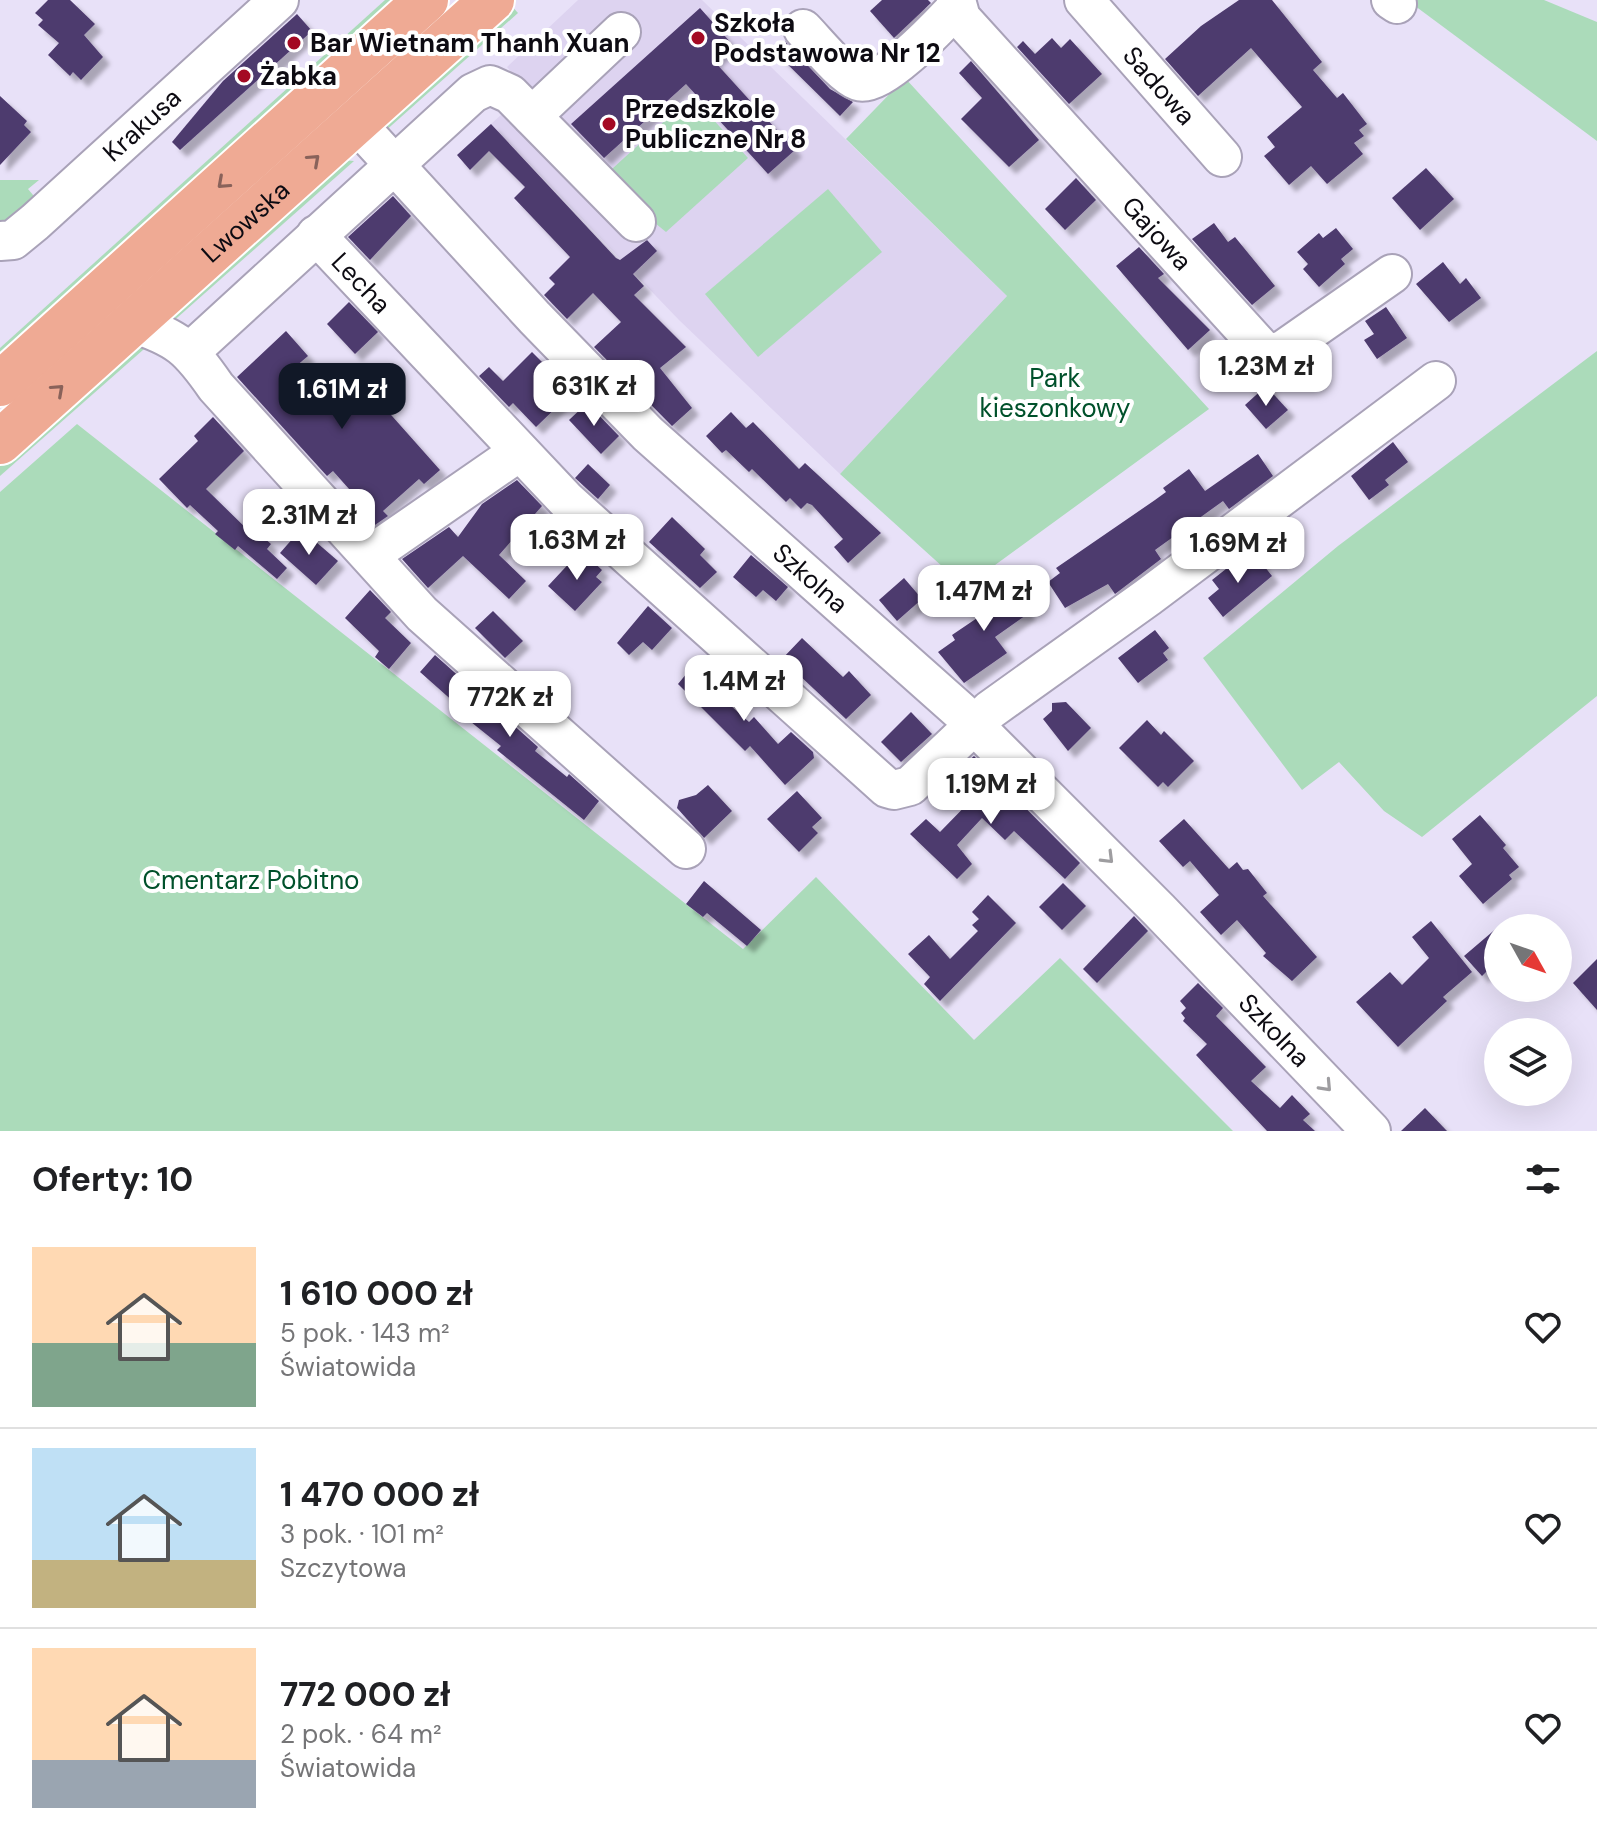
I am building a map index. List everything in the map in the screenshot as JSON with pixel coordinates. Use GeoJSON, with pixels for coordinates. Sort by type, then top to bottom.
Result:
{"type":"FeatureCollection","features":[{"type":"Feature","properties":{"kind":"main road","name":"Lwowska"},"geometry":{"type":"LineString","coordinates":[[0,384],[426,0]]}},
{"type":"Feature","properties":{"kind":"main road","name":"Lwowska"},"geometry":{"type":"LineString","coordinates":[[0,442],[492,0]]}},
{"type":"Feature","properties":{"kind":"street","name":"Krakusa"},"geometry":{"type":"LineString","coordinates":[[0,241],[13,240],[35,222],[279,0]]}},
{"type":"Feature","properties":{"kind":"street"},"geometry":{"type":"LineString","coordinates":[[803,29],[853,78],[869,82],[885,75],[956,4]]}},
{"type":"Feature","properties":{"kind":"street","name":"Gajowa"},"geometry":{"type":"LineString","coordinates":[[956,4],[968,25],[1269,354],[1283,350],[1392,274]]}},
{"type":"Feature","properties":{"kind":"street","name":"Sadowa"},"geometry":{"type":"LineString","coordinates":[[1099,5],[1222,157]]}},
{"type":"Feature","properties":{"kind":"street"},"geometry":{"type":"LineString","coordinates":[[521,105],[621,32]]}},
{"type":"Feature","properties":{"kind":"street"},"geometry":{"type":"LineString","coordinates":[[191,351],[473,93],[496,84],[521,105],[636,222]]}},
{"type":"Feature","properties":{"kind":"street","name":"Szkolna"},"geometry":{"type":"LineString","coordinates":[[356,123],[648,434],[960,711],[1159,910],[1371,1131]]}},
{"type":"Feature","properties":{"kind":"street","name":"Lecha"},"geometry":{"type":"LineString","coordinates":[[316,235],[519,452],[622,551],[887,788],[894,790],[910,786],[971,725]]}},
{"type":"Feature","properties":{"kind":"street"},"geometry":{"type":"LineString","coordinates":[[132,323],[168,335],[191,351],[216,387],[422,614],[686,849]]}},
{"type":"Feature","properties":{"kind":"street"},"geometry":{"type":"LineString","coordinates":[[971,725],[1436,381]]}},
{"type":"Feature","properties":{"kind":"street"},"geometry":{"type":"LineString","coordinates":[[370,555],[519,452]]}},
{"type":"Feature","properties":{"kind":"shaded area"},"geometry":{"type":"Polygon","coordinates":[[[578,0],[702,0],[1007,296],[840,474],[679,320],[491,124],[513,104],[521,83],[507,67],[578,0]]]}},
{"type":"Feature","properties":{"kind":"green space"},"geometry":{"type":"Polygon","coordinates":[[[385,0],[405,0],[0,365],[0,348],[385,0]]]}},
{"type":"Feature","properties":{"kind":"green space"},"geometry":{"type":"Polygon","coordinates":[[[1407,0],[1544,0],[1597,22],[1597,141],[1407,0]]]}},
{"type":"Feature","properties":{"kind":"green space"},"geometry":{"type":"Polygon","coordinates":[[[509,3],[518,13],[383,133],[386,115],[509,3]]]}},
{"type":"Feature","properties":{"kind":"green space","name":"Park kieszonkowy"},"geometry":{"type":"Polygon","coordinates":[[[905,78],[1209,409],[965,587],[840,474],[1007,296],[846,139],[905,78]]]}},
{"type":"Feature","properties":{"kind":"green space"},"geometry":{"type":"Polygon","coordinates":[[[692,96],[748,158],[666,232],[601,179],[692,96]]]}},
{"type":"Feature","properties":{"kind":"green space"},"geometry":{"type":"Polygon","coordinates":[[[342,160],[354,161],[169,325],[160,322],[342,160]]]}},
{"type":"Feature","properties":{"kind":"green space"},"geometry":{"type":"Polygon","coordinates":[[[0,180],[39,180],[28,189],[38,201],[19,220],[0,224],[0,180]]]}},
{"type":"Feature","properties":{"kind":"green space"},"geometry":{"type":"Polygon","coordinates":[[[828,189],[882,252],[758,357],[705,294],[828,189]]]}},
{"type":"Feature","properties":{"kind":"green space"},"geometry":{"type":"Polygon","coordinates":[[[152,342],[0,476],[0,461],[127,346],[152,342]]]}},
{"type":"Feature","properties":{"kind":"green space"},"geometry":{"type":"Polygon","coordinates":[[[1597,351],[1597,696],[1422,837],[1384,811],[1339,762],[1302,790],[1203,658],[1338,546],[1597,351]]]}},
{"type":"Feature","properties":{"kind":"green space","name":"Cmentarz Pobitno"},"geometry":{"type":"Polygon","coordinates":[[[77,424],[743,949],[816,877],[974,1040],[1060,958],[1233,1131],[0,1131],[0,492],[77,424]]]}},
{"type":"Feature","properties":{"kind":"building"},"geometry":{"type":"Polygon","coordinates":[[[48,0],[70,0],[95,24],[84,35],[103,57],[81,80],[73,72],[70,76],[48,55],[59,43],[38,25],[43,20],[35,13],[48,0]]]}},
{"type":"Feature","properties":{"kind":"building"},"geometry":{"type":"Polygon","coordinates":[[[882,0],[928,0],[931,3],[894,38],[870,11],[882,0]]]}},
{"type":"Feature","properties":{"kind":"building"},"geometry":{"type":"Polygon","coordinates":[[[1239,0],[1272,0],[1322,62],[1313,70],[1337,98],[1343,93],[1367,124],[1359,130],[1364,136],[1354,143],[1363,154],[1327,184],[1311,166],[1289,185],[1264,156],[1275,147],[1267,137],[1302,107],[1251,48],[1198,96],[1165,59],[1201,26],[1239,0]]]}},
{"type":"Feature","properties":{"kind":"building"},"geometry":{"type":"Polygon","coordinates":[[[700,8],[732,44],[714,61],[795,150],[768,174],[686,84],[604,158],[571,124],[700,8]]]}},
{"type":"Feature","properties":{"kind":"building"},"geometry":{"type":"Polygon","coordinates":[[[297,14],[312,31],[180,150],[172,142],[223,81],[297,14]]]}},
{"type":"Feature","properties":{"kind":"building"},"geometry":{"type":"Polygon","coordinates":[[[1052,38],[1061,48],[1070,39],[1102,74],[1069,104],[1017,47],[1023,41],[1035,54],[1052,38]]]}},
{"type":"Feature","properties":{"kind":"building"},"geometry":{"type":"Polygon","coordinates":[[[785,41],[830,89],[853,102],[840,116],[775,52],[785,41]]]}},
{"type":"Feature","properties":{"kind":"building"},"geometry":{"type":"Polygon","coordinates":[[[971,61],[1039,140],[1009,167],[961,119],[982,98],[959,73],[971,61]]]}},
{"type":"Feature","properties":{"kind":"building"},"geometry":{"type":"Polygon","coordinates":[[[0,96],[27,121],[24,125],[31,132],[0,165],[0,96]]]}},
{"type":"Feature","properties":{"kind":"building"},"geometry":{"type":"Polygon","coordinates":[[[491,124],[616,258],[620,260],[647,240],[657,251],[633,274],[644,286],[634,295],[686,347],[660,368],[692,408],[672,426],[594,347],[621,322],[593,293],[567,319],[544,295],[555,284],[549,278],[570,257],[514,198],[525,187],[489,151],[470,170],[457,155],[491,124]]]}},
{"type":"Feature","properties":{"kind":"building"},"geometry":{"type":"Polygon","coordinates":[[[1426,168],[1454,199],[1420,230],[1392,198],[1426,168]]]}},
{"type":"Feature","properties":{"kind":"building"},"geometry":{"type":"Polygon","coordinates":[[[1076,178],[1096,200],[1065,230],[1045,209],[1076,178]]]}},
{"type":"Feature","properties":{"kind":"building"},"geometry":{"type":"Polygon","coordinates":[[[393,196],[411,216],[370,260],[348,237],[393,196]]]}},
{"type":"Feature","properties":{"kind":"building"},"geometry":{"type":"Polygon","coordinates":[[[1214,223],[1228,242],[1235,237],[1275,286],[1252,305],[1192,239],[1214,223]]]}},
{"type":"Feature","properties":{"kind":"building"},"geometry":{"type":"Polygon","coordinates":[[[1336,228],[1353,249],[1341,259],[1345,264],[1319,287],[1303,269],[1308,264],[1297,252],[1319,233],[1323,238],[1336,228]]]}},
{"type":"Feature","properties":{"kind":"building"},"geometry":{"type":"Polygon","coordinates":[[[1139,247],[1164,274],[1158,278],[1210,330],[1188,350],[1116,266],[1139,247]]]}},
{"type":"Feature","properties":{"kind":"building"},"geometry":{"type":"Polygon","coordinates":[[[1443,262],[1460,284],[1466,278],[1481,298],[1449,322],[1416,284],[1443,262]]]}},
{"type":"Feature","properties":{"kind":"building"},"geometry":{"type":"Polygon","coordinates":[[[349,302],[378,332],[355,354],[327,324],[349,302]]]}},
{"type":"Feature","properties":{"kind":"building"},"geometry":{"type":"Polygon","coordinates":[[[1386,307],[1407,338],[1377,359],[1364,340],[1374,334],[1365,321],[1386,307]]]}},
{"type":"Feature","properties":{"kind":"building"},"geometry":{"type":"Polygon","coordinates":[[[286,331],[308,356],[282,378],[310,410],[352,371],[440,470],[424,484],[419,479],[383,511],[388,516],[372,527],[352,504],[358,499],[333,471],[327,476],[237,377],[286,331]]]}},
{"type":"Feature","properties":{"kind":"building"},"geometry":{"type":"Polygon","coordinates":[[[532,352],[556,376],[548,384],[564,400],[536,427],[513,403],[509,407],[479,376],[489,367],[503,381],[532,352]]]}},
{"type":"Feature","properties":{"kind":"building"},"geometry":{"type":"Polygon","coordinates":[[[1266,386],[1288,410],[1266,429],[1245,405],[1266,386]]]}},
{"type":"Feature","properties":{"kind":"building"},"geometry":{"type":"Polygon","coordinates":[[[587,403],[619,436],[601,454],[569,420],[587,403]]]}},
{"type":"Feature","properties":{"kind":"building"},"geometry":{"type":"Polygon","coordinates":[[[731,412],[746,428],[753,422],[799,469],[805,463],[881,533],[848,563],[834,547],[843,539],[812,505],[807,503],[801,509],[790,498],[786,502],[752,469],[749,472],[726,450],[722,453],[706,436],[731,412]]]}},
{"type":"Feature","properties":{"kind":"building"},"geometry":{"type":"Polygon","coordinates":[[[213,417],[244,451],[206,489],[253,535],[256,531],[271,544],[267,549],[287,568],[277,579],[238,546],[235,550],[215,534],[218,531],[190,505],[187,508],[159,479],[198,441],[194,436],[213,417]]]}},
{"type":"Feature","properties":{"kind":"building"},"geometry":{"type":"Polygon","coordinates":[[[1393,442],[1408,462],[1385,480],[1389,485],[1369,500],[1351,476],[1393,442]]]}},
{"type":"Feature","properties":{"kind":"building"},"geometry":{"type":"Polygon","coordinates":[[[1258,454],[1273,476],[1229,509],[1223,501],[1155,550],[1161,559],[1115,594],[1108,584],[1065,608],[1048,582],[1060,573],[1056,568],[1166,492],[1163,488],[1189,469],[1205,491],[1258,454]]]}},
{"type":"Feature","properties":{"kind":"building"},"geometry":{"type":"Polygon","coordinates":[[[588,464],[610,485],[598,499],[575,478],[588,464]]]}},
{"type":"Feature","properties":{"kind":"building"},"geometry":{"type":"Polygon","coordinates":[[[517,480],[542,506],[499,555],[526,581],[509,599],[463,556],[428,588],[402,559],[449,527],[458,537],[482,504],[517,480]]]}},
{"type":"Feature","properties":{"kind":"building"},"geometry":{"type":"Polygon","coordinates":[[[672,517],[705,549],[700,555],[717,572],[700,588],[649,542],[672,517]]]}},
{"type":"Feature","properties":{"kind":"building"},"geometry":{"type":"Polygon","coordinates":[[[301,529],[338,561],[316,585],[280,553],[301,529]]]}},
{"type":"Feature","properties":{"kind":"building"},"geometry":{"type":"Polygon","coordinates":[[[751,555],[788,587],[776,601],[763,590],[756,597],[733,577],[751,555]]]}},
{"type":"Feature","properties":{"kind":"building"},"geometry":{"type":"Polygon","coordinates":[[[587,556],[602,570],[596,577],[602,582],[575,611],[548,586],[575,557],[581,562],[587,556]]]}},
{"type":"Feature","properties":{"kind":"building"},"geometry":{"type":"Polygon","coordinates":[[[1257,557],[1272,576],[1223,617],[1208,598],[1219,589],[1212,580],[1236,561],[1242,569],[1257,557]]]}},
{"type":"Feature","properties":{"kind":"building"},"geometry":{"type":"Polygon","coordinates":[[[904,578],[922,599],[897,621],[879,600],[904,578]]]}},
{"type":"Feature","properties":{"kind":"building"},"geometry":{"type":"Polygon","coordinates":[[[1003,580],[1029,613],[995,637],[1007,653],[964,683],[938,652],[955,640],[952,635],[986,612],[977,600],[1003,580]]]}},
{"type":"Feature","properties":{"kind":"building"},"geometry":{"type":"Polygon","coordinates":[[[370,590],[391,612],[385,618],[411,643],[389,669],[375,657],[379,651],[345,618],[370,590]]]}},
{"type":"Feature","properties":{"kind":"building"},"geometry":{"type":"Polygon","coordinates":[[[648,606],[672,628],[652,650],[643,642],[629,655],[617,643],[648,606]]]}},
{"type":"Feature","properties":{"kind":"building"},"geometry":{"type":"Polygon","coordinates":[[[493,611],[523,641],[505,658],[475,628],[493,611]]]}},
{"type":"Feature","properties":{"kind":"building"},"geometry":{"type":"Polygon","coordinates":[[[1155,630],[1169,648],[1163,653],[1168,660],[1138,683],[1118,658],[1155,630]]]}},
{"type":"Feature","properties":{"kind":"building"},"geometry":{"type":"Polygon","coordinates":[[[802,638],[843,677],[849,671],[871,695],[846,719],[782,659],[802,638]]]}},
{"type":"Feature","properties":{"kind":"building"},"geometry":{"type":"Polygon","coordinates":[[[435,655],[538,747],[535,751],[567,777],[569,774],[599,801],[584,820],[497,750],[501,746],[471,722],[473,719],[420,672],[435,655]]]}},
{"type":"Feature","properties":{"kind":"building"},"geometry":{"type":"Polygon","coordinates":[[[701,656],[732,683],[720,696],[749,722],[754,717],[778,744],[791,732],[813,752],[814,758],[785,785],[750,746],[745,751],[678,684],[701,656]]]}},
{"type":"Feature","properties":{"kind":"building"},"geometry":{"type":"Polygon","coordinates":[[[1066,702],[1091,728],[1068,751],[1043,719],[1052,711],[1052,703],[1066,702]]]}},
{"type":"Feature","properties":{"kind":"building"},"geometry":{"type":"Polygon","coordinates":[[[911,712],[932,734],[901,762],[881,742],[911,712]]]}},
{"type":"Feature","properties":{"kind":"building"},"geometry":{"type":"Polygon","coordinates":[[[1147,720],[1161,735],[1164,731],[1194,761],[1168,787],[1163,782],[1158,787],[1119,748],[1147,720]]]}},
{"type":"Feature","properties":{"kind":"building"},"geometry":{"type":"Polygon","coordinates":[[[974,756],[1080,863],[1065,879],[1014,831],[1005,840],[982,818],[957,845],[972,864],[957,879],[910,834],[926,819],[940,832],[978,793],[962,778],[969,771],[963,766],[974,756]]]}},
{"type":"Feature","properties":{"kind":"building"},"geometry":{"type":"Polygon","coordinates":[[[708,785],[732,811],[704,838],[677,808],[679,800],[696,795],[708,785]]]}},
{"type":"Feature","properties":{"kind":"building"},"geometry":{"type":"Polygon","coordinates":[[[797,791],[822,818],[812,827],[818,833],[799,852],[767,819],[797,791]]]}},
{"type":"Feature","properties":{"kind":"building"},"geometry":{"type":"Polygon","coordinates":[[[1480,815],[1506,845],[1503,848],[1519,867],[1509,875],[1512,879],[1483,904],[1459,876],[1472,864],[1452,839],[1480,815]]]}},
{"type":"Feature","properties":{"kind":"building"},"geometry":{"type":"Polygon","coordinates":[[[1184,819],[1229,869],[1237,862],[1243,870],[1248,869],[1267,893],[1263,896],[1317,957],[1292,981],[1263,956],[1266,953],[1237,920],[1221,935],[1200,912],[1219,895],[1190,861],[1183,867],[1159,841],[1184,819]]]}},
{"type":"Feature","properties":{"kind":"building"},"geometry":{"type":"Polygon","coordinates":[[[704,881],[761,930],[747,946],[707,913],[703,917],[686,904],[704,881]]]}},
{"type":"Feature","properties":{"kind":"building"},"geometry":{"type":"Polygon","coordinates":[[[1063,883],[1086,906],[1062,930],[1039,907],[1063,883]]]}},
{"type":"Feature","properties":{"kind":"building"},"geometry":{"type":"Polygon","coordinates":[[[988,895],[1016,923],[940,1001],[924,984],[930,977],[908,954],[929,935],[950,959],[978,931],[972,925],[979,919],[972,912],[988,895]]]}},
{"type":"Feature","properties":{"kind":"building"},"geometry":{"type":"Polygon","coordinates":[[[1134,916],[1148,931],[1097,983],[1083,969],[1134,916]]]}},
{"type":"Feature","properties":{"kind":"building"},"geometry":{"type":"Polygon","coordinates":[[[1431,921],[1472,972],[1443,997],[1447,1001],[1398,1047],[1356,1002],[1390,972],[1402,985],[1429,958],[1412,937],[1431,921]]]}},
{"type":"Feature","properties":{"kind":"building"},"geometry":{"type":"Polygon","coordinates":[[[1484,939],[1482,976],[1464,956],[1484,939]]]}},
{"type":"Feature","properties":{"kind":"building"},"geometry":{"type":"Polygon","coordinates":[[[1597,959],[1597,1010],[1573,983],[1597,959]]]}},
{"type":"Feature","properties":{"kind":"building"},"geometry":{"type":"Polygon","coordinates":[[[1198,983],[1223,1008],[1216,1016],[1266,1067],[1251,1081],[1280,1108],[1292,1095],[1310,1114],[1303,1120],[1315,1131],[1267,1131],[1196,1055],[1207,1044],[1183,1021],[1185,1018],[1181,1013],[1186,1008],[1180,1001],[1198,983]]]}},
{"type":"Feature","properties":{"kind":"building"},"geometry":{"type":"Polygon","coordinates":[[[1425,1108],[1447,1131],[1401,1131],[1425,1108]]]}},
{"type":"Feature","properties":{"kind":"place","name":"Szkoła Podstawowa Nr 12"},"geometry":{"type":"Point","coordinates":[698,38]}},
{"type":"Feature","properties":{"kind":"place","name":"Bar Wietnam Thanh Xuan"},"geometry":{"type":"Point","coordinates":[294,43]}},
{"type":"Feature","properties":{"kind":"place","name":"Żabka"},"geometry":{"type":"Point","coordinates":[244,76]}},
{"type":"Feature","properties":{"kind":"place","name":"Przedszkole Publiczne Nr 8"},"geometry":{"type":"Point","coordinates":[609,124]}}]}
